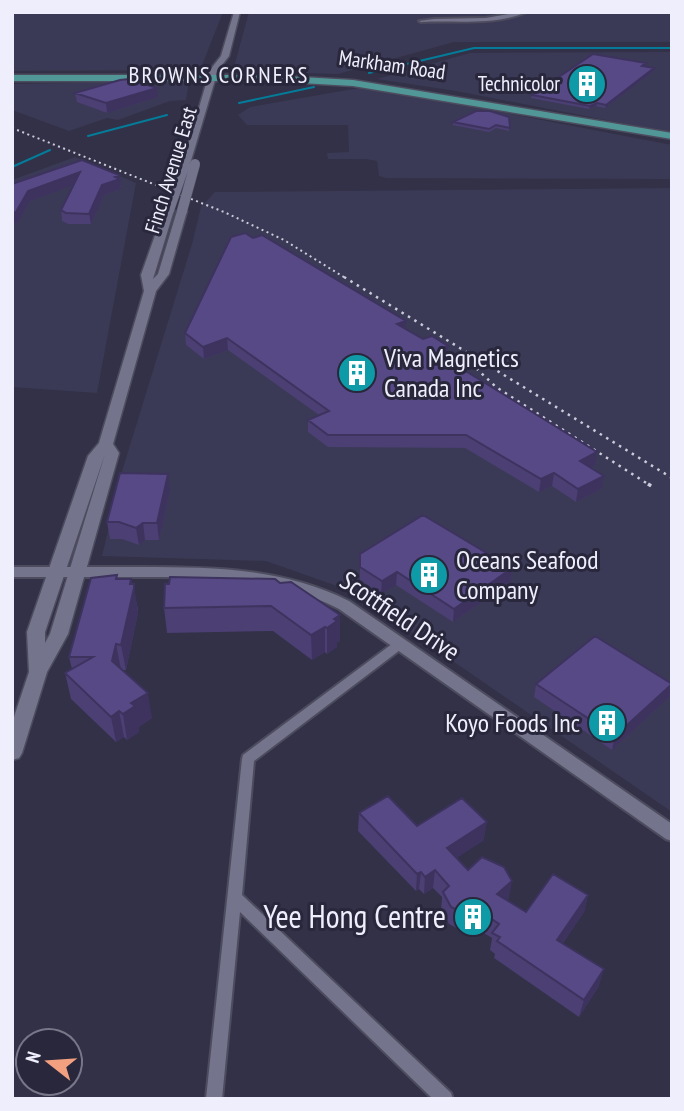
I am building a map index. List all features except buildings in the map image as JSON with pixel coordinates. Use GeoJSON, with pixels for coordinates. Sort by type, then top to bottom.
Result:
{"type":"FeatureCollection","features":[{"type":"Feature","properties":{"kind":"main road","name":"Finch Avenue East"},"geometry":{"type":"LineString","coordinates":[[38,672],[36,632],[95,456],[106,444],[150,291],[163,274],[182,211],[190,164],[216,65],[223,60],[237,12]]}},
{"type":"Feature","properties":{"kind":"main road","name":"Finch Avenue East"},"geometry":{"type":"LineString","coordinates":[[219,90],[227,65],[223,60]]}},
{"type":"Feature","properties":{"kind":"main road","name":"Markham Road"},"geometry":{"type":"LineString","coordinates":[[12,75],[224,76],[353,83],[439,96],[495,108],[512,108],[672,139]]}},
{"type":"Feature","properties":{"kind":"main road","name":"Finch Avenue East"},"geometry":{"type":"LineString","coordinates":[[150,291],[147,275],[169,210],[212,112]]}},
{"type":"Feature","properties":{"kind":"main road","name":"Finch Avenue East"},"geometry":{"type":"LineString","coordinates":[[12,753],[38,672],[59,634],[112,453],[106,444]]}},
{"type":"Feature","properties":{"kind":"street"},"geometry":{"type":"LineString","coordinates":[[421,21],[480,21],[507,18],[525,12]]}},
{"type":"Feature","properties":{"kind":"street","name":"Scottfield Drive"},"geometry":{"type":"LineString","coordinates":[[12,572],[226,572],[270,577],[327,595],[672,834]]}},
{"type":"Feature","properties":{"kind":"street"},"geometry":{"type":"LineString","coordinates":[[214,1099],[248,759],[400,644]]}},
{"type":"Feature","properties":{"kind":"street"},"geometry":{"type":"LineString","coordinates":[[234,898],[444,1099]]}},
{"type":"Feature","properties":{"kind":"shaded area"},"geometry":{"type":"Polygon","coordinates":[[[12,12],[223,12],[201,68],[12,71],[12,12]]]}},
{"type":"Feature","properties":{"kind":"shaded area"},"geometry":{"type":"Polygon","coordinates":[[[249,12],[672,12],[672,42],[454,42],[338,74],[233,71],[249,12]]]}},
{"type":"Feature","properties":{"kind":"shaded area"},"geometry":{"type":"Polygon","coordinates":[[[672,52],[672,133],[456,91],[377,79],[470,53],[672,52]]]}},
{"type":"Feature","properties":{"kind":"shaded area"},"geometry":{"type":"Polygon","coordinates":[[[189,81],[186,100],[170,101],[118,120],[107,118],[69,131],[12,110],[12,84],[189,81]]]}},
{"type":"Feature","properties":{"kind":"shaded area"},"geometry":{"type":"Polygon","coordinates":[[[359,88],[423,97],[672,145],[672,179],[386,178],[379,176],[377,161],[328,159],[327,153],[349,152],[348,125],[247,125],[238,115],[250,107],[359,88]]]}},
{"type":"Feature","properties":{"kind":"shaded area"},"geometry":{"type":"Polygon","coordinates":[[[75,157],[136,183],[97,393],[12,387],[12,180],[75,157]]]}},
{"type":"Feature","properties":{"kind":"shaded area"},"geometry":{"type":"Polygon","coordinates":[[[672,188],[672,812],[351,591],[266,561],[102,556],[123,468],[201,207],[215,192],[672,188]]]}},
{"type":"Feature","properties":{"kind":"waterway"},"geometry":{"type":"LineString","coordinates":[[369,73],[474,48],[672,48]]}},
{"type":"Feature","properties":{"kind":"waterway"},"geometry":{"type":"LineString","coordinates":[[239,103],[314,87]]}},
{"type":"Feature","properties":{"kind":"waterway"},"geometry":{"type":"LineString","coordinates":[[88,136],[167,115]]}},
{"type":"Feature","properties":{"kind":"waterway"},"geometry":{"type":"LineString","coordinates":[[12,167],[50,150]]}},
{"type":"Feature","properties":{"kind":"railway"},"geometry":{"type":"LineString","coordinates":[[12,128],[224,212],[284,240],[347,279]]}},
{"type":"Feature","properties":{"kind":"railway"},"geometry":{"type":"LineString","coordinates":[[344,277],[672,478]]}},
{"type":"Feature","properties":{"kind":"railway"},"geometry":{"type":"LineString","coordinates":[[460,353],[496,387],[651,486]]}},
{"type":"Feature","properties":{"kind":"railway"},"geometry":{"type":"LineString","coordinates":[[648,484],[653,487]]}},
{"type":"Feature","properties":{"kind":"place","name":"Technicolor"},"geometry":{"type":"Point","coordinates":[587,84]}},
{"type":"Feature","properties":{"kind":"place","name":"Viva Magnetics Canada Inc"},"geometry":{"type":"Point","coordinates":[357,373]}},
{"type":"Feature","properties":{"kind":"place","name":"Oceans Seafood Company"},"geometry":{"type":"Point","coordinates":[429,575]}},
{"type":"Feature","properties":{"kind":"place","name":"Koyo Foods Inc"},"geometry":{"type":"Point","coordinates":[607,723]}},
{"type":"Feature","properties":{"kind":"place","name":"Yee Hong Centre"},"geometry":{"type":"Point","coordinates":[473,917]}},
{"type":"Feature","properties":{"kind":"district","name":"BROWNS CORNERS"},"geometry":{"type":"Point","coordinates":[219,75]}}]}
